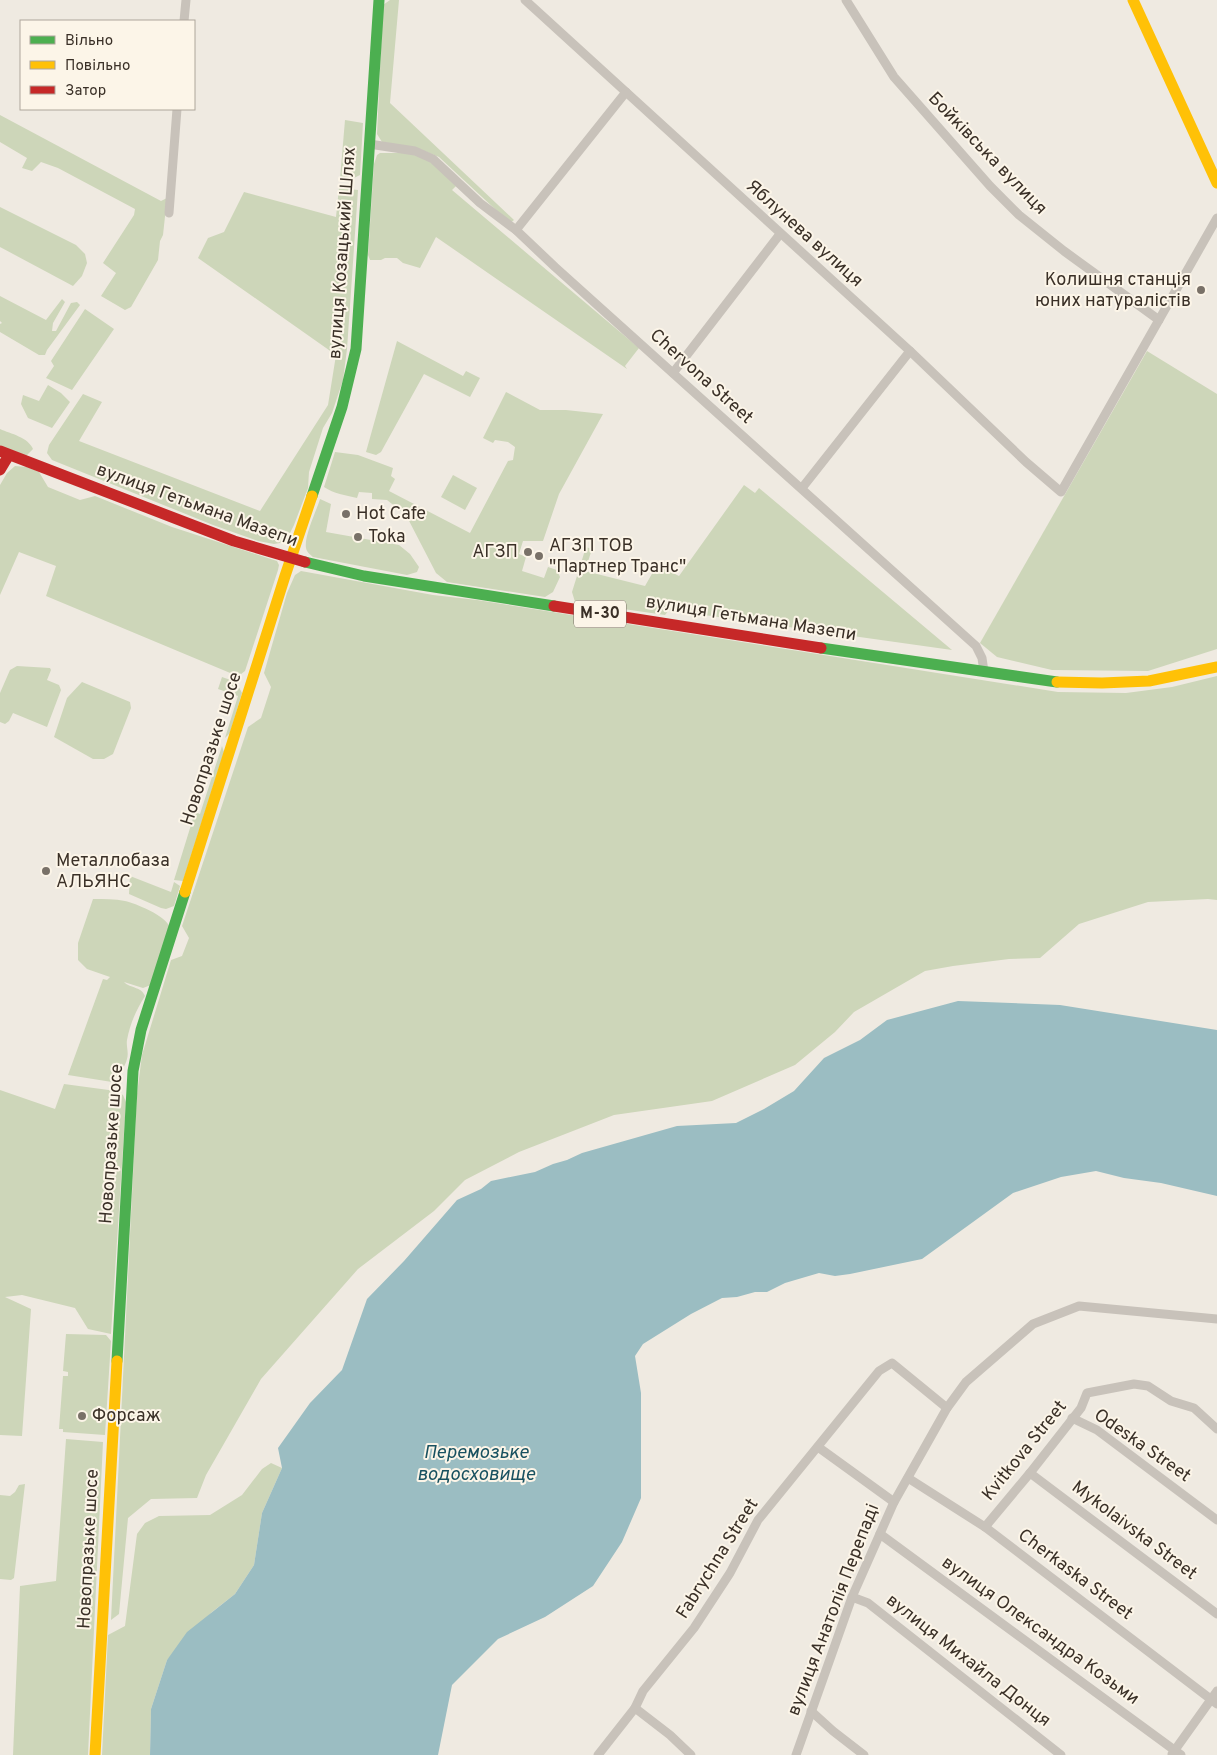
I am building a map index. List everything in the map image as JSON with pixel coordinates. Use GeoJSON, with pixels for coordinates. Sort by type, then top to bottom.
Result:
{"type":"FeatureCollection","features":[{"type":"Feature","properties":{"kind":"main road","name":"вулиця Козацький Шлях"},"geometry":{"type":"LineString","coordinates":[[291,559],[331,443],[350,380],[356,348],[379,0]]}},
{"type":"Feature","properties":{"kind":"main road"},"geometry":{"type":"LineString","coordinates":[[1134,0],[1217,183]]}},
{"type":"Feature","properties":{"kind":"main road"},"geometry":{"type":"LineString","coordinates":[[0,470],[4,453]]}},
{"type":"Feature","properties":{"kind":"main road","name":"вулиця Гетьмана Мазепи"},"geometry":{"type":"LineString","coordinates":[[4,453],[207,532],[291,559],[364,576],[1055,682],[1102,684],[1149,681],[1217,667]]}},
{"type":"Feature","properties":{"kind":"main road","name":"Новопразьке шосе"},"geometry":{"type":"LineString","coordinates":[[95,1755],[133,1071],[141,1030],[291,559]]}},
{"type":"Feature","properties":{"kind":"street"},"geometry":{"type":"LineString","coordinates":[[184,20],[186,0]]}},
{"type":"Feature","properties":{"kind":"street","name":"Яблунева вулиця"},"geometry":{"type":"LineString","coordinates":[[525,0],[910,351],[1026,462],[1061,492],[1159,320]]}},
{"type":"Feature","properties":{"kind":"street","name":"Бойківська вулиця"},"geometry":{"type":"LineString","coordinates":[[846,0],[894,77],[990,186],[1019,215],[1064,251],[1159,320]]}},
{"type":"Feature","properties":{"kind":"street"},"geometry":{"type":"LineString","coordinates":[[516,230],[626,92]]}},
{"type":"Feature","properties":{"kind":"street"},"geometry":{"type":"LineString","coordinates":[[169,213],[177,110]]}},
{"type":"Feature","properties":{"kind":"street","name":"Chervona Street"},"geometry":{"type":"LineString","coordinates":[[369,144],[415,151],[433,159],[480,203],[516,230],[976,646],[982,658],[984,672]]}},
{"type":"Feature","properties":{"kind":"street"},"geometry":{"type":"LineString","coordinates":[[1159,320],[1217,218]]}},
{"type":"Feature","properties":{"kind":"street"},"geometry":{"type":"LineString","coordinates":[[673,373],[780,234]]}},
{"type":"Feature","properties":{"kind":"street"},"geometry":{"type":"LineString","coordinates":[[802,488],[910,351]]}},
{"type":"Feature","properties":{"kind":"street","name":"вулиця Анатолія Перепаді"},"geometry":{"type":"LineString","coordinates":[[796,1755],[852,1597],[894,1502],[947,1408],[966,1382],[1032,1324],[1079,1306],[1217,1320]]}},
{"type":"Feature","properties":{"kind":"street","name":"Fabrychna Street"},"geometry":{"type":"LineString","coordinates":[[598,1755],[635,1708],[643,1691],[694,1628],[730,1573],[758,1520],[879,1371],[892,1363],[947,1408]]}},
{"type":"Feature","properties":{"kind":"street","name":"Kvitkova Street"},"geometry":{"type":"LineString","coordinates":[[985,1527],[1081,1408],[1087,1393],[1134,1384],[1148,1386],[1171,1401],[1194,1408],[1217,1429]]}},
{"type":"Feature","properties":{"kind":"street","name":"Odeska Street"},"geometry":{"type":"LineString","coordinates":[[1072,1418],[1097,1430],[1217,1520]]}},
{"type":"Feature","properties":{"kind":"street"},"geometry":{"type":"LineString","coordinates":[[818,1447],[894,1502]]}},
{"type":"Feature","properties":{"kind":"street","name":"Mykolaivska Street"},"geometry":{"type":"LineString","coordinates":[[1030,1473],[1217,1614]]}},
{"type":"Feature","properties":{"kind":"street","name":"Cherkaska Street"},"geometry":{"type":"LineString","coordinates":[[908,1478],[985,1527],[1214,1701]]}},
{"type":"Feature","properties":{"kind":"street","name":"вулиця Олександра Козьми"},"geometry":{"type":"LineString","coordinates":[[880,1534],[1176,1753]]}},
{"type":"Feature","properties":{"kind":"street","name":"вулиця Михайла Донця"},"geometry":{"type":"LineString","coordinates":[[852,1597],[868,1603],[1061,1755]]}},
{"type":"Feature","properties":{"kind":"street"},"geometry":{"type":"LineString","coordinates":[[1176,1753],[1214,1701],[1217,1691]]}},
{"type":"Feature","properties":{"kind":"street"},"geometry":{"type":"LineString","coordinates":[[635,1708],[670,1735],[691,1755]]}},
{"type":"Feature","properties":{"kind":"street"},"geometry":{"type":"LineString","coordinates":[[811,1711],[864,1755]]}},
{"type":"Feature","properties":{"kind":"green space"},"geometry":{"type":"Polygon","coordinates":[[[390,0],[399,0],[390,103],[514,220],[510,223],[439,157],[417,148],[382,142],[377,134],[383,5],[390,0]]]}},
{"type":"Feature","properties":{"kind":"green space"},"geometry":{"type":"Polygon","coordinates":[[[0,115],[161,201],[167,198],[158,260],[131,307],[125,310],[101,296],[116,273],[103,263],[134,215],[135,209],[58,168],[41,162],[32,171],[22,168],[27,158],[0,142],[0,115]]]}},
{"type":"Feature","properties":{"kind":"green space"},"geometry":{"type":"Polygon","coordinates":[[[345,120],[363,123],[360,175],[352,179],[340,179],[345,120]]]}},
{"type":"Feature","properties":{"kind":"green space"},"geometry":{"type":"Polygon","coordinates":[[[380,153],[408,153],[427,159],[457,185],[452,190],[639,348],[625,366],[627,369],[436,237],[420,268],[403,263],[397,258],[370,260],[368,255],[374,164],[377,155],[380,153]]]}},
{"type":"Feature","properties":{"kind":"green space"},"geometry":{"type":"Polygon","coordinates":[[[339,188],[358,190],[347,349],[343,380],[332,413],[323,428],[309,472],[308,488],[288,537],[280,543],[274,544],[258,541],[213,525],[52,460],[47,453],[49,445],[83,394],[102,402],[79,441],[260,511],[328,405],[336,355],[198,258],[208,238],[224,232],[244,192],[336,217],[339,188]]]}},
{"type":"Feature","properties":{"kind":"green space"},"geometry":{"type":"Polygon","coordinates":[[[0,207],[76,245],[85,254],[87,263],[82,276],[73,286],[0,247],[0,207]]]}},
{"type":"Feature","properties":{"kind":"green space"},"geometry":{"type":"Polygon","coordinates":[[[0,296],[46,320],[62,299],[65,302],[53,323],[52,331],[56,331],[71,303],[77,302],[80,305],[45,355],[39,355],[0,332],[0,324],[2,323],[0,321],[0,296]]]}},
{"type":"Feature","properties":{"kind":"green space"},"geometry":{"type":"Polygon","coordinates":[[[85,309],[114,329],[72,390],[46,378],[54,366],[51,361],[85,309]]]}},
{"type":"Feature","properties":{"kind":"green space"},"geometry":{"type":"Polygon","coordinates":[[[397,341],[463,376],[466,371],[480,378],[470,397],[424,374],[381,452],[376,455],[366,452],[397,341]]]}},
{"type":"Feature","properties":{"kind":"green space"},"geometry":{"type":"Polygon","coordinates":[[[1147,351],[1217,394],[1217,649],[1148,671],[1052,670],[997,657],[980,643],[1147,351]]]}},
{"type":"Feature","properties":{"kind":"green space"},"geometry":{"type":"Polygon","coordinates":[[[48,385],[61,393],[70,402],[52,428],[28,418],[21,404],[23,395],[39,401],[48,385]]]}},
{"type":"Feature","properties":{"kind":"green space"},"geometry":{"type":"Polygon","coordinates":[[[506,392],[540,410],[566,410],[603,414],[559,494],[543,541],[523,541],[519,554],[526,557],[522,571],[544,578],[548,567],[557,570],[560,577],[553,592],[545,597],[447,582],[436,573],[406,515],[387,500],[372,499],[372,493],[359,492],[357,498],[336,493],[324,487],[335,452],[358,455],[393,468],[391,476],[395,479],[389,491],[470,533],[508,461],[513,460],[515,447],[508,442],[495,440],[493,443],[483,438],[506,392]]]}},
{"type":"Feature","properties":{"kind":"green space"},"geometry":{"type":"Polygon","coordinates":[[[0,429],[23,439],[33,449],[26,456],[0,446],[0,429]]]}},
{"type":"Feature","properties":{"kind":"green space"},"geometry":{"type":"Polygon","coordinates":[[[15,466],[27,467],[39,472],[48,487],[80,500],[95,496],[172,527],[277,561],[279,565],[278,570],[245,671],[235,675],[46,596],[56,566],[19,552],[0,595],[0,485],[7,473],[15,466]]]}},
{"type":"Feature","properties":{"kind":"green space"},"geometry":{"type":"Polygon","coordinates":[[[453,475],[477,488],[465,510],[441,497],[453,475]]]}},
{"type":"Feature","properties":{"kind":"green space"},"geometry":{"type":"Polygon","coordinates":[[[744,485],[755,493],[759,488],[952,650],[669,610],[665,615],[575,602],[572,592],[586,547],[592,549],[585,571],[645,586],[657,565],[679,576],[744,485]]]}},
{"type":"Feature","properties":{"kind":"green space"},"geometry":{"type":"Polygon","coordinates":[[[320,499],[331,504],[326,532],[399,545],[410,554],[419,567],[417,572],[407,575],[313,557],[307,551],[306,543],[308,531],[320,499]]]}},
{"type":"Feature","properties":{"kind":"green space"},"geometry":{"type":"Polygon","coordinates":[[[301,571],[433,595],[477,600],[1058,692],[1126,693],[1172,687],[1217,676],[1217,900],[1148,902],[1079,924],[1040,958],[1009,959],[925,971],[854,1012],[835,1032],[795,1065],[712,1101],[614,1115],[519,1152],[465,1180],[434,1211],[358,1269],[261,1379],[206,1475],[197,1498],[151,1499],[128,1518],[119,1614],[111,1620],[137,1094],[142,1055],[171,960],[182,956],[189,938],[182,926],[248,727],[261,718],[271,687],[264,673],[287,593],[295,575],[301,571]]]}},
{"type":"Feature","properties":{"kind":"green space"},"geometry":{"type":"Polygon","coordinates":[[[17,666],[50,668],[47,680],[59,685],[61,690],[47,727],[13,713],[5,724],[0,722],[0,693],[10,670],[17,666]]]}},
{"type":"Feature","properties":{"kind":"green space"},"geometry":{"type":"Polygon","coordinates":[[[222,677],[236,682],[242,693],[230,733],[225,738],[238,696],[218,689],[222,677]]]}},
{"type":"Feature","properties":{"kind":"green space"},"geometry":{"type":"Polygon","coordinates":[[[82,682],[130,702],[131,708],[113,754],[104,759],[93,759],[54,737],[67,698],[82,682]]]}},
{"type":"Feature","properties":{"kind":"green space"},"geometry":{"type":"Polygon","coordinates":[[[222,746],[224,752],[183,881],[174,880],[195,812],[200,814],[222,746]]]}},
{"type":"Feature","properties":{"kind":"green space"},"geometry":{"type":"Polygon","coordinates":[[[130,876],[171,892],[174,882],[180,886],[174,906],[166,909],[161,908],[129,894],[130,876]]]}},
{"type":"Feature","properties":{"kind":"green space"},"geometry":{"type":"Polygon","coordinates":[[[93,899],[117,900],[136,904],[162,918],[169,926],[151,985],[143,988],[124,982],[141,991],[145,996],[130,1028],[127,1040],[128,1054],[126,1062],[112,1082],[68,1075],[103,979],[107,980],[110,977],[87,969],[78,960],[78,943],[93,899]]]}},
{"type":"Feature","properties":{"kind":"green space"},"geometry":{"type":"Polygon","coordinates":[[[64,1084],[116,1091],[123,1095],[126,1102],[111,1334],[88,1329],[75,1308],[22,1295],[5,1297],[31,1309],[22,1436],[0,1435],[0,1090],[55,1109],[64,1084]]]}},
{"type":"Feature","properties":{"kind":"green space"},"geometry":{"type":"Polygon","coordinates":[[[66,1334],[106,1335],[111,1341],[105,1435],[63,1432],[63,1429],[59,1429],[63,1376],[68,1376],[68,1372],[63,1371],[66,1334]]]}},
{"type":"Feature","properties":{"kind":"green space"},"geometry":{"type":"Polygon","coordinates":[[[66,1439],[103,1442],[88,1755],[13,1755],[20,1586],[56,1581],[66,1439]]]}},
{"type":"Feature","properties":{"kind":"green space"},"geometry":{"type":"Polygon","coordinates":[[[271,1463],[282,1468],[262,1513],[254,1565],[235,1594],[212,1612],[167,1660],[151,1709],[150,1755],[102,1755],[108,1635],[125,1626],[137,1534],[145,1523],[159,1516],[210,1515],[242,1495],[262,1469],[271,1463]]]}},
{"type":"Feature","properties":{"kind":"green space"},"geometry":{"type":"Polygon","coordinates":[[[25,1484],[14,1578],[11,1580],[0,1579],[0,1495],[10,1496],[19,1485],[25,1484]]]}},
{"type":"Feature","properties":{"kind":"water","name":"Перемозьке водосховище"},"geometry":{"type":"Polygon","coordinates":[[[958,1001],[1060,1005],[1217,1030],[1217,1196],[1096,1171],[1061,1177],[1013,1193],[922,1259],[850,1274],[835,1276],[819,1273],[785,1283],[767,1292],[755,1292],[737,1297],[722,1298],[691,1314],[643,1344],[635,1356],[641,1393],[641,1498],[622,1542],[593,1586],[545,1617],[498,1639],[452,1685],[438,1755],[150,1755],[151,1709],[167,1660],[187,1632],[235,1594],[254,1565],[262,1513],[282,1468],[278,1448],[310,1403],[342,1370],[367,1299],[404,1261],[457,1200],[481,1189],[491,1181],[535,1172],[582,1153],[677,1126],[736,1123],[794,1091],[824,1058],[860,1040],[887,1020],[958,1001]]]}},
{"type":"Feature","properties":{"kind":"traffic: fast"},"geometry":{"type":"LineString","coordinates":[[312,496],[342,407],[356,349],[379,0]]}},
{"type":"Feature","properties":{"kind":"traffic: fast"},"geometry":{"type":"LineString","coordinates":[[305,562],[364,576],[554,606]]}},
{"type":"Feature","properties":{"kind":"traffic: fast"},"geometry":{"type":"LineString","coordinates":[[821,648],[1057,682]]}},
{"type":"Feature","properties":{"kind":"traffic: fast"},"geometry":{"type":"LineString","coordinates":[[117,1361],[133,1071],[141,1030],[185,892]]}},
{"type":"Feature","properties":{"kind":"traffic: slow"},"geometry":{"type":"LineString","coordinates":[[1133,0],[1217,183]]}},
{"type":"Feature","properties":{"kind":"traffic: slow"},"geometry":{"type":"LineString","coordinates":[[185,892],[312,496]]}},
{"type":"Feature","properties":{"kind":"traffic: slow"},"geometry":{"type":"LineString","coordinates":[[1057,682],[1149,681],[1217,667]]}},
{"type":"Feature","properties":{"kind":"traffic: slow"},"geometry":{"type":"LineString","coordinates":[[95,1755],[117,1361]]}},
{"type":"Feature","properties":{"kind":"traffic: jam"},"geometry":{"type":"LineString","coordinates":[[0,451],[234,541],[305,562]]}},
{"type":"Feature","properties":{"kind":"traffic: jam"},"geometry":{"type":"LineString","coordinates":[[0,470],[9,455]]}},
{"type":"Feature","properties":{"kind":"traffic: jam"},"geometry":{"type":"LineString","coordinates":[[554,606],[821,648]]}},
{"type":"Feature","properties":{"kind":"place","name":"Колишня станція юних натуралістів"},"geometry":{"type":"Point","coordinates":[1201,290]}},
{"type":"Feature","properties":{"kind":"place","name":"Hot Cafe"},"geometry":{"type":"Point","coordinates":[346,514]}},
{"type":"Feature","properties":{"kind":"place","name":"Toka"},"geometry":{"type":"Point","coordinates":[358,537]}},
{"type":"Feature","properties":{"kind":"place","name":"АГЗП"},"geometry":{"type":"Point","coordinates":[528,552]}},
{"type":"Feature","properties":{"kind":"place","name":"АГЗП ТОВ \"Партнер Транс\""},"geometry":{"type":"Point","coordinates":[539,556]}},
{"type":"Feature","properties":{"kind":"place","name":"Металлобаза АЛЬЯНС"},"geometry":{"type":"Point","coordinates":[46,871]}},
{"type":"Feature","properties":{"kind":"place","name":"Форсаж"},"geometry":{"type":"Point","coordinates":[82,1416]}}]}
